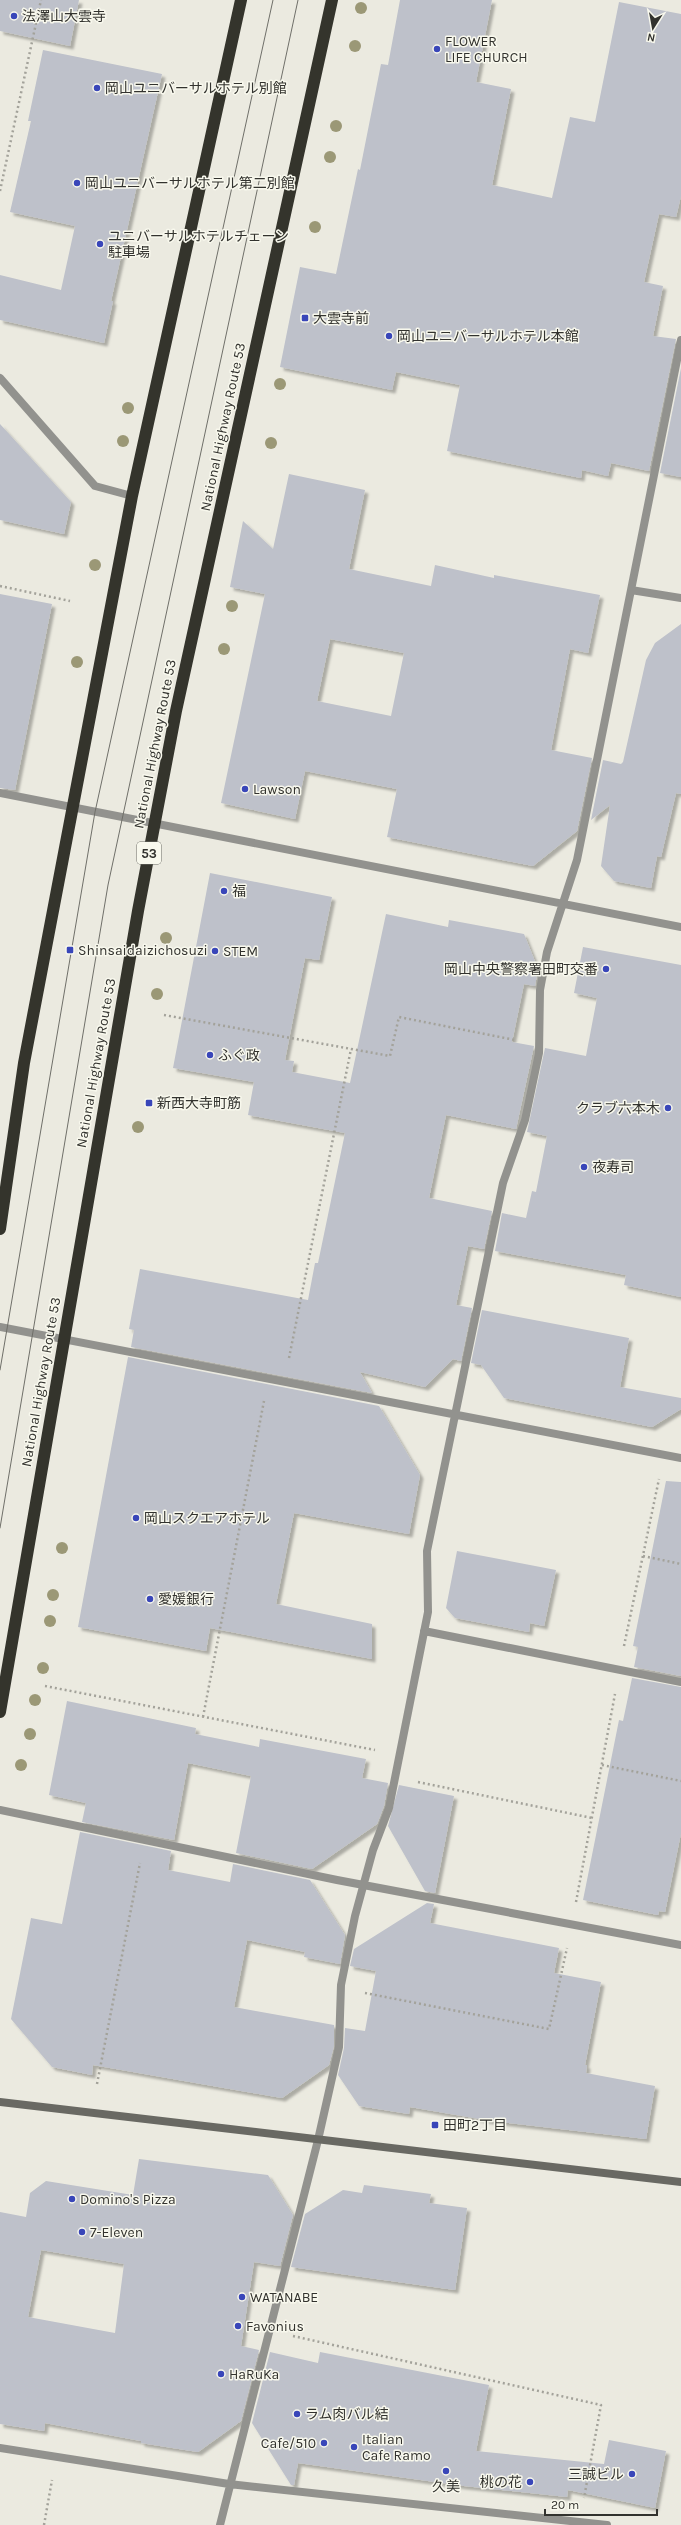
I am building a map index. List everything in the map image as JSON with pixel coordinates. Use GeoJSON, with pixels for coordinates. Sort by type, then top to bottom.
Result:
{"type":"FeatureCollection","features":[{"type":"Feature","properties":{"kind":"highway"},"geometry":{"type":"LineString","coordinates":[[0,1230],[24,1063],[132,496],[241,0]]}},
{"type":"Feature","properties":{"kind":"highway","name":"National Highway Route 53"},"geometry":{"type":"LineString","coordinates":[[0,1712],[63,1339],[155,823],[181,688],[332,0]]}},
{"type":"Feature","properties":{"kind":"street"},"geometry":{"type":"LineString","coordinates":[[220,2525],[318,2140],[339,2047],[341,1984],[373,1850],[389,1808],[428,1612],[428,1551],[457,1415],[503,1182],[525,1120],[539,1053],[540,990],[547,952],[578,860],[681,340]]}},
{"type":"Feature","properties":{"kind":"street"},"geometry":{"type":"LineString","coordinates":[[0,378],[95,486],[132,496]]}},
{"type":"Feature","properties":{"kind":"street"},"geometry":{"type":"LineString","coordinates":[[631,590],[681,598]]}},
{"type":"Feature","properties":{"kind":"street"},"geometry":{"type":"LineString","coordinates":[[0,793],[29,800],[155,823],[681,928]]}},
{"type":"Feature","properties":{"kind":"street"},"geometry":{"type":"LineString","coordinates":[[0,1327],[681,1458]]}},
{"type":"Feature","properties":{"kind":"street"},"geometry":{"type":"LineString","coordinates":[[424,1630],[681,1682]]}},
{"type":"Feature","properties":{"kind":"street"},"geometry":{"type":"LineString","coordinates":[[0,1810],[364,1886],[681,1945]]}},
{"type":"Feature","properties":{"kind":"street"},"geometry":{"type":"LineString","coordinates":[[0,2102],[681,2182]]}},
{"type":"Feature","properties":{"kind":"street"},"geometry":{"type":"LineString","coordinates":[[0,2448],[230,2484],[607,2525]]}},
{"type":"Feature","properties":{"kind":"path"},"geometry":{"type":"LineString","coordinates":[[0,191],[41,0]]}},
{"type":"Feature","properties":{"kind":"path"},"geometry":{"type":"LineString","coordinates":[[0,586],[70,601]]}},
{"type":"Feature","properties":{"kind":"path"},"geometry":{"type":"LineString","coordinates":[[164,1015],[390,1056],[399,1017],[517,1041]]}},
{"type":"Feature","properties":{"kind":"path"},"geometry":{"type":"LineString","coordinates":[[284,1382],[351,1049]]}},
{"type":"Feature","properties":{"kind":"path"},"geometry":{"type":"LineString","coordinates":[[203,1717],[269,1379]]}},
{"type":"Feature","properties":{"kind":"path"},"geometry":{"type":"LineString","coordinates":[[363,1993],[549,2029],[572,1925],[620,1670],[664,1455]]}},
{"type":"Feature","properties":{"kind":"path"},"geometry":{"type":"LineString","coordinates":[[643,1556],[681,1564]]}},
{"type":"Feature","properties":{"kind":"path"},"geometry":{"type":"LineString","coordinates":[[45,1686],[380,1751]]}},
{"type":"Feature","properties":{"kind":"path"},"geometry":{"type":"LineString","coordinates":[[602,1765],[681,1781]]}},
{"type":"Feature","properties":{"kind":"path"},"geometry":{"type":"LineString","coordinates":[[417,1781],[592,1818]]}},
{"type":"Feature","properties":{"kind":"path"},"geometry":{"type":"LineString","coordinates":[[97,2084],[144,1840]]}},
{"type":"Feature","properties":{"kind":"path"},"geometry":{"type":"LineString","coordinates":[[285,2334],[602,2405],[579,2522]]}},
{"type":"Feature","properties":{"kind":"path"},"geometry":{"type":"LineString","coordinates":[[44,2525],[56,2457]]}},
{"type":"Feature","properties":{"kind":"building"},"geometry":{"type":"Polygon","coordinates":[[[0,0],[79,0],[70,46],[0,31],[0,0]]]}},
{"type":"Feature","properties":{"kind":"building"},"geometry":{"type":"Polygon","coordinates":[[[400,0],[492,0],[476,82],[511,89],[492,185],[552,198],[570,117],[595,122],[619,2],[681,14],[681,196],[676,217],[659,214],[644,282],[663,286],[653,336],[676,339],[649,471],[611,463],[608,476],[582,470],[581,478],[447,451],[460,385],[396,372],[392,390],[280,367],[300,267],[336,274],[358,169],[360,170],[381,64],[388,65],[400,0]]]}},
{"type":"Feature","properties":{"kind":"building"},"geometry":{"type":"Polygon","coordinates":[[[43,50],[162,74],[111,301],[113,301],[104,343],[0,320],[0,275],[61,290],[75,226],[10,212],[31,121],[28,121],[43,50]]]}},
{"type":"Feature","properties":{"kind":"building"},"geometry":{"type":"Polygon","coordinates":[[[681,368],[681,477],[660,473],[681,368]]]}},
{"type":"Feature","properties":{"kind":"building"},"geometry":{"type":"Polygon","coordinates":[[[0,424],[71,502],[64,534],[0,520],[0,424]]]}},
{"type":"Feature","properties":{"kind":"building"},"geometry":{"type":"Polygon","coordinates":[[[289,474],[365,490],[349,569],[431,586],[435,565],[494,578],[494,575],[600,595],[588,653],[570,649],[551,750],[592,758],[577,831],[533,866],[387,837],[397,789],[305,771],[295,819],[221,803],[265,594],[230,587],[243,521],[273,549],[289,474]],[[330,639],[317,701],[391,716],[404,653],[330,639]]]}},
{"type":"Feature","properties":{"kind":"building"},"geometry":{"type":"Polygon","coordinates":[[[0,594],[52,604],[15,790],[0,788],[0,594]]]}},
{"type":"Feature","properties":{"kind":"building"},"geometry":{"type":"Polygon","coordinates":[[[681,624],[681,794],[676,793],[661,857],[657,856],[651,888],[614,881],[601,866],[610,805],[591,820],[603,760],[621,764],[623,762],[646,660],[655,643],[681,624]]]}},
{"type":"Feature","properties":{"kind":"building"},"geometry":{"type":"Polygon","coordinates":[[[210,873],[332,897],[319,960],[305,958],[285,1060],[294,1061],[292,1072],[350,1083],[386,914],[448,927],[449,920],[524,934],[538,969],[535,986],[524,984],[512,1042],[534,1046],[516,1129],[446,1115],[429,1198],[492,1211],[484,1249],[468,1246],[456,1305],[472,1308],[461,1361],[453,1359],[425,1387],[360,1372],[372,1393],[131,1347],[134,1330],[129,1329],[140,1269],[308,1300],[315,1263],[318,1263],[345,1133],[248,1115],[254,1082],[173,1068],[210,873]]]}},
{"type":"Feature","properties":{"kind":"building"},"geometry":{"type":"Polygon","coordinates":[[[583,947],[681,965],[681,1297],[624,1285],[626,1275],[495,1251],[502,1213],[526,1218],[532,1191],[536,1192],[547,1136],[527,1132],[545,1048],[586,1056],[597,998],[574,993],[583,947]]]}},
{"type":"Feature","properties":{"kind":"building"},"geometry":{"type":"Polygon","coordinates":[[[482,1310],[629,1338],[620,1387],[681,1398],[681,1409],[652,1427],[504,1398],[481,1365],[471,1363],[482,1310]]]}},
{"type":"Feature","properties":{"kind":"building"},"geometry":{"type":"Polygon","coordinates":[[[128,1357],[379,1406],[420,1475],[409,1534],[294,1513],[276,1604],[372,1624],[372,1659],[210,1628],[206,1651],[78,1627],[128,1357]]]}},
{"type":"Feature","properties":{"kind":"building"},"geometry":{"type":"Polygon","coordinates":[[[666,1481],[681,1482],[681,1676],[634,1667],[638,1647],[633,1646],[666,1481]]]}},
{"type":"Feature","properties":{"kind":"building"},"geometry":{"type":"Polygon","coordinates":[[[457,1551],[556,1570],[544,1626],[530,1623],[529,1632],[455,1618],[446,1608],[457,1551]]]}},
{"type":"Feature","properties":{"kind":"building"},"geometry":{"type":"Polygon","coordinates":[[[632,1678],[681,1687],[681,1833],[665,1912],[659,1911],[658,1915],[583,1900],[619,1720],[623,1721],[632,1678]]]}},
{"type":"Feature","properties":{"kind":"building"},"geometry":{"type":"Polygon","coordinates":[[[67,1701],[196,1728],[195,1734],[259,1747],[260,1739],[366,1759],[362,1778],[388,1783],[384,1806],[377,1824],[312,1869],[236,1853],[251,1776],[188,1763],[174,1840],[82,1822],[86,1803],[49,1795],[67,1701]]]}},
{"type":"Feature","properties":{"kind":"building"},"geometry":{"type":"Polygon","coordinates":[[[399,1785],[454,1796],[435,1893],[425,1891],[388,1826],[399,1785]]]}},
{"type":"Feature","properties":{"kind":"building"},"geometry":{"type":"Polygon","coordinates":[[[80,1832],[171,1851],[168,1870],[230,1882],[233,1864],[310,1880],[345,1935],[340,1964],[304,1957],[305,1952],[247,1940],[234,2007],[334,2025],[334,2046],[329,2065],[282,2098],[93,2065],[92,2075],[52,2067],[11,2019],[31,1918],[62,1924],[80,1832]]]}},
{"type":"Feature","properties":{"kind":"building"},"geometry":{"type":"Polygon","coordinates":[[[427,1903],[434,1904],[430,1923],[559,1948],[554,1973],[601,1982],[585,2065],[587,2065],[586,2073],[655,2086],[646,2139],[491,2121],[410,2107],[409,2114],[359,2106],[338,2075],[344,2048],[345,2028],[365,2031],[376,1971],[350,1966],[354,1949],[427,1903]]]}},
{"type":"Feature","properties":{"kind":"building"},"geometry":{"type":"Polygon","coordinates":[[[139,2159],[268,2175],[293,2215],[280,2266],[254,2262],[241,2346],[259,2350],[241,2421],[198,2452],[141,2443],[141,2441],[45,2423],[44,2431],[0,2424],[0,2212],[26,2217],[30,2193],[46,2181],[133,2195],[139,2159]],[[41,2250],[28,2317],[115,2333],[124,2264],[41,2250]]]}},
{"type":"Feature","properties":{"kind":"building"},"geometry":{"type":"Polygon","coordinates":[[[364,2185],[431,2194],[429,2203],[467,2208],[455,2290],[291,2267],[305,2214],[343,2190],[362,2193],[364,2185]]]}},
{"type":"Feature","properties":{"kind":"building"},"geometry":{"type":"Polygon","coordinates":[[[270,2352],[318,2363],[320,2352],[489,2385],[476,2451],[604,2464],[609,2440],[666,2451],[655,2508],[568,2490],[567,2497],[464,2486],[298,2463],[294,2485],[291,2485],[252,2423],[270,2352]]]}},
{"type":"Feature","properties":{"kind":"tram line"},"geometry":{"type":"LineString","coordinates":[[0,1370],[95,812],[273,0]]}},
{"type":"Feature","properties":{"kind":"tram line"},"geometry":{"type":"LineString","coordinates":[[0,1528],[108,885],[298,0]]}},
{"type":"Feature","properties":{"kind":"place","name":"法澤山大雲寺"},"geometry":{"type":"Point","coordinates":[14,16]}},
{"type":"Feature","properties":{"kind":"place","name":"FLOWER LIFE CHURCH"},"geometry":{"type":"Point","coordinates":[437,49]}},
{"type":"Feature","properties":{"kind":"place","name":"岡山ユニバーサルホテル別館"},"geometry":{"type":"Point","coordinates":[97,88]}},
{"type":"Feature","properties":{"kind":"place","name":"岡山ユニバーサルホテル第二別館"},"geometry":{"type":"Point","coordinates":[77,183]}},
{"type":"Feature","properties":{"kind":"place","name":"ユニバーサルホテルチェーン 駐車場"},"geometry":{"type":"Point","coordinates":[100,244]}},
{"type":"Feature","properties":{"kind":"place","name":"大雲寺前"},"geometry":{"type":"Point","coordinates":[305,318]}},
{"type":"Feature","properties":{"kind":"place","name":"岡山ユニバーサルホテル本館"},"geometry":{"type":"Point","coordinates":[389,336]}},
{"type":"Feature","properties":{"kind":"place","name":"Lawson"},"geometry":{"type":"Point","coordinates":[245,789]}},
{"type":"Feature","properties":{"kind":"place","name":"福"},"geometry":{"type":"Point","coordinates":[224,891]}},
{"type":"Feature","properties":{"kind":"place","name":"Shinsaidaizichosuzi"},"geometry":{"type":"Point","coordinates":[70,950]}},
{"type":"Feature","properties":{"kind":"place","name":"STEM"},"geometry":{"type":"Point","coordinates":[215,951]}},
{"type":"Feature","properties":{"kind":"place","name":"岡山中央警察署田町交番"},"geometry":{"type":"Point","coordinates":[606,969]}},
{"type":"Feature","properties":{"kind":"place","name":"ふぐ政"},"geometry":{"type":"Point","coordinates":[210,1055]}},
{"type":"Feature","properties":{"kind":"place","name":"新西大寺町筋"},"geometry":{"type":"Point","coordinates":[149,1103]}},
{"type":"Feature","properties":{"kind":"place","name":"クラブ六本木"},"geometry":{"type":"Point","coordinates":[668,1108]}},
{"type":"Feature","properties":{"kind":"place","name":"夜寿司"},"geometry":{"type":"Point","coordinates":[584,1167]}},
{"type":"Feature","properties":{"kind":"place","name":"岡山スクエアホテル"},"geometry":{"type":"Point","coordinates":[136,1518]}},
{"type":"Feature","properties":{"kind":"place","name":"愛媛銀行"},"geometry":{"type":"Point","coordinates":[150,1599]}},
{"type":"Feature","properties":{"kind":"place","name":"田町2丁目"},"geometry":{"type":"Point","coordinates":[435,2125]}},
{"type":"Feature","properties":{"kind":"place","name":"Domino's Pizza"},"geometry":{"type":"Point","coordinates":[72,2199]}},
{"type":"Feature","properties":{"kind":"place","name":"7-Eleven"},"geometry":{"type":"Point","coordinates":[82,2232]}},
{"type":"Feature","properties":{"kind":"place","name":"WATANABE"},"geometry":{"type":"Point","coordinates":[242,2297]}},
{"type":"Feature","properties":{"kind":"place","name":"Favonius"},"geometry":{"type":"Point","coordinates":[238,2326]}},
{"type":"Feature","properties":{"kind":"place","name":"HaRuKa"},"geometry":{"type":"Point","coordinates":[221,2374]}},
{"type":"Feature","properties":{"kind":"place","name":"ラム肉バル結"},"geometry":{"type":"Point","coordinates":[297,2414]}},
{"type":"Feature","properties":{"kind":"place","name":"Cafe/510"},"geometry":{"type":"Point","coordinates":[324,2443]}},
{"type":"Feature","properties":{"kind":"place","name":"Italian Cafe Ramo"},"geometry":{"type":"Point","coordinates":[354,2447]}},
{"type":"Feature","properties":{"kind":"place","name":"久美"},"geometry":{"type":"Point","coordinates":[446,2471]}},
{"type":"Feature","properties":{"kind":"place","name":"三誠ビル"},"geometry":{"type":"Point","coordinates":[632,2474]}},
{"type":"Feature","properties":{"kind":"place","name":"桃の花"},"geometry":{"type":"Point","coordinates":[530,2482]}}]}
